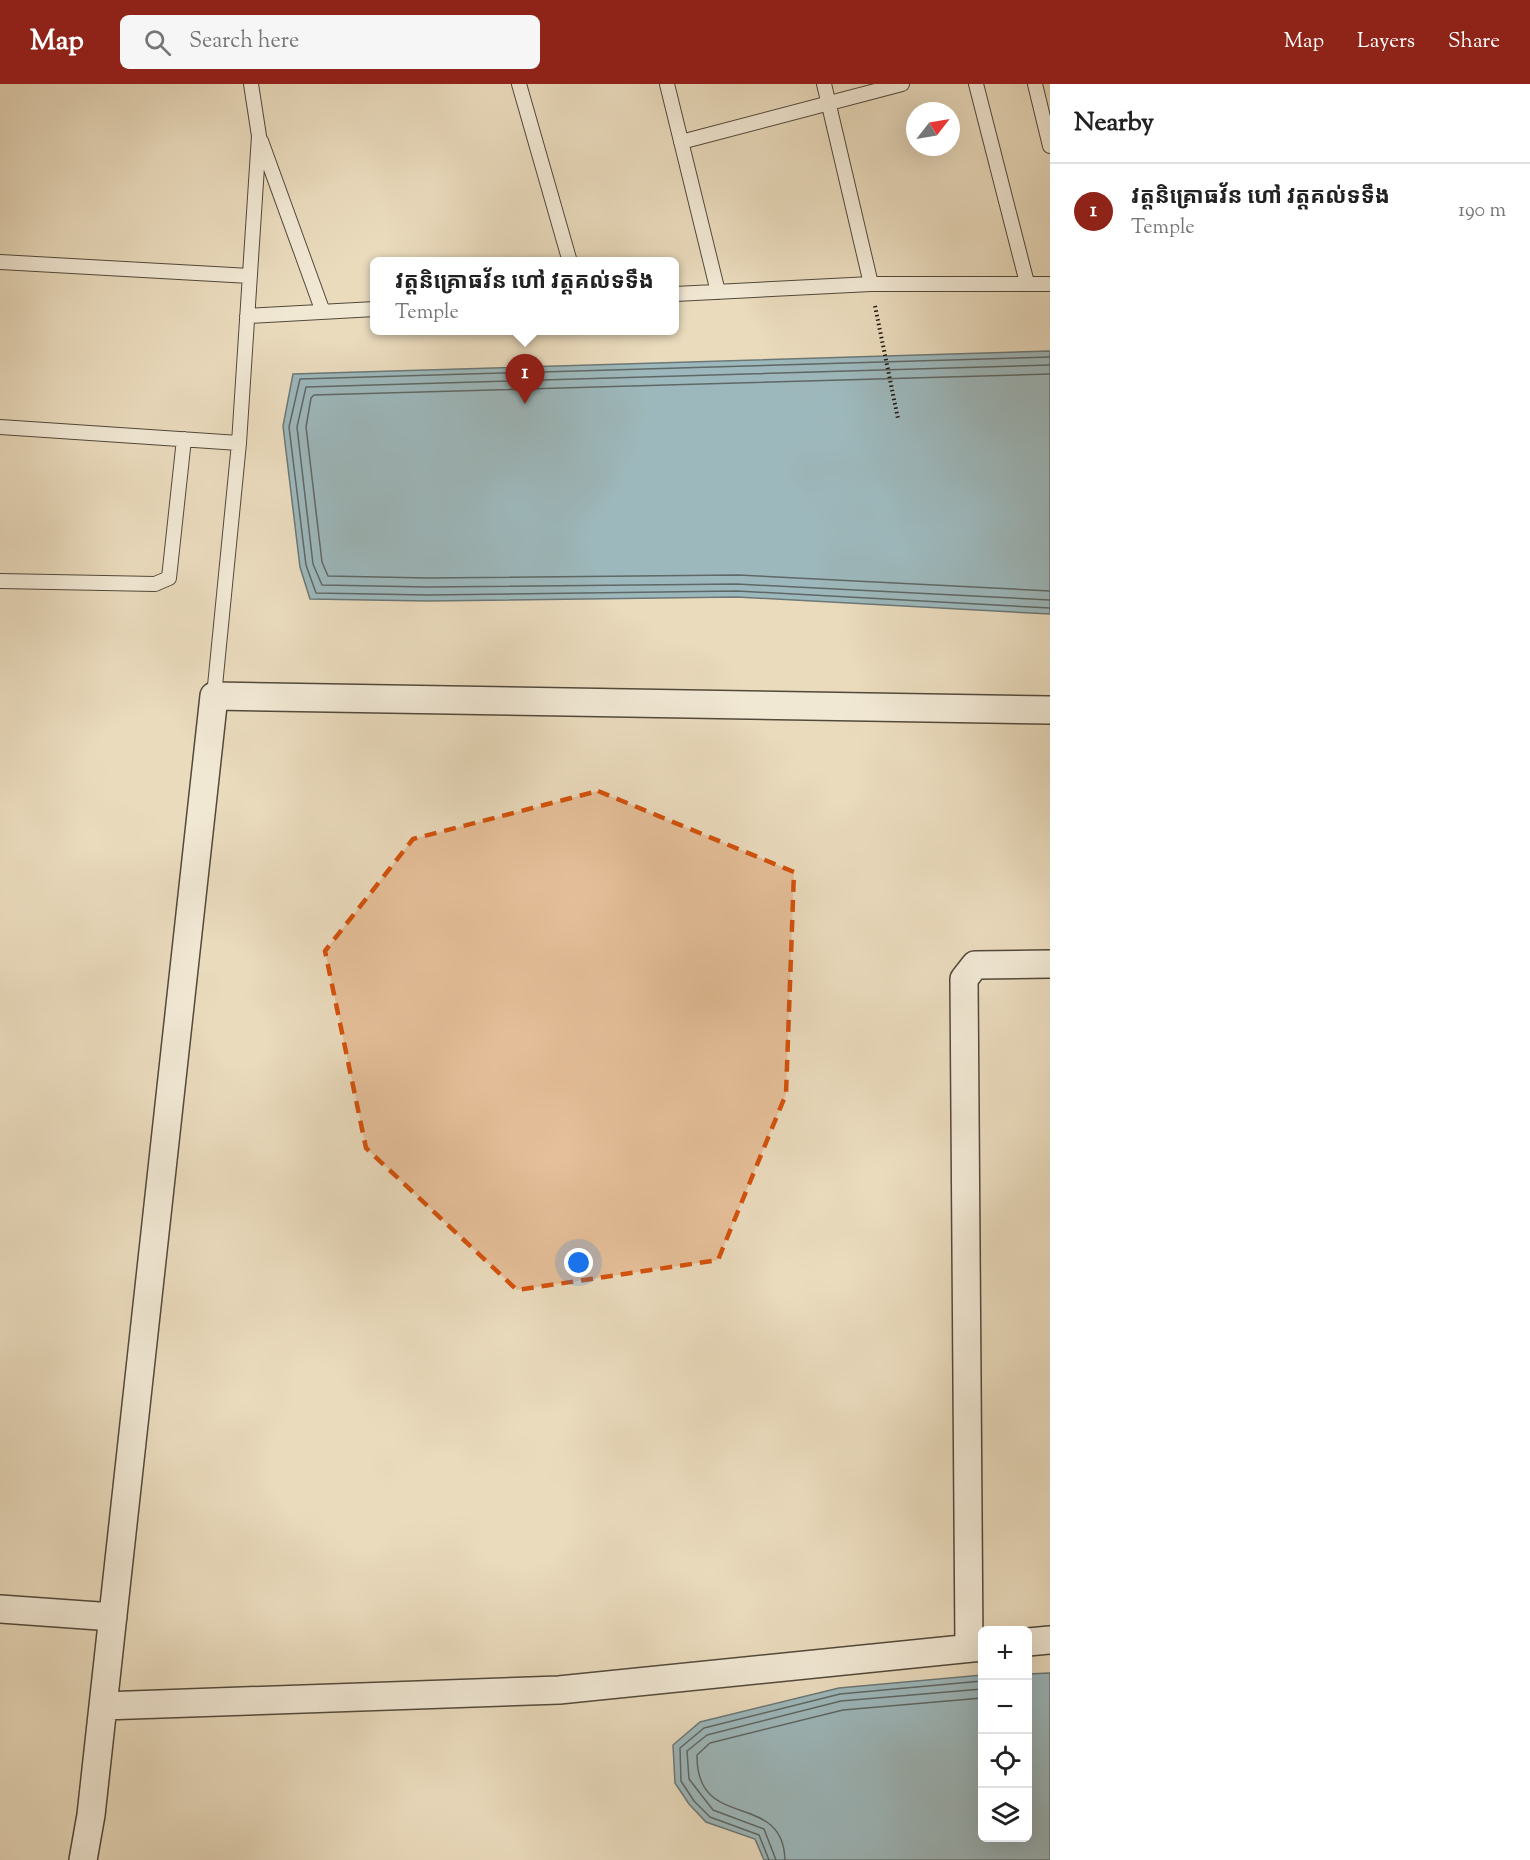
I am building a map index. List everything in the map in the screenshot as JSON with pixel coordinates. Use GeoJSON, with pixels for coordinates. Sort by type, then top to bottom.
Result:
{"type":"FeatureCollection","features":[{"type":"Feature","properties":{"kind":"street"},"geometry":{"type":"LineString","coordinates":[[83,1860],[91,1815],[104,1706],[214,696],[1050,710]]}},
{"type":"Feature","properties":{"kind":"street"},"geometry":{"type":"LineString","coordinates":[[104,1706],[559,1690],[976,1647],[964,979],[975,965],[1050,964]]}},
{"type":"Feature","properties":{"kind":"street"},"geometry":{"type":"LineString","coordinates":[[0,1608],[113,1617]]}},
{"type":"Feature","properties":{"kind":"street"},"geometry":{"type":"LineString","coordinates":[[1032,1642],[1050,1640]]}},
{"type":"Feature","properties":{"kind":"lane"},"geometry":{"type":"LineString","coordinates":[[251,84],[260,136],[323,312]]}},
{"type":"Feature","properties":{"kind":"lane"},"geometry":{"type":"LineString","coordinates":[[519,84],[569,257]]}},
{"type":"Feature","properties":{"kind":"lane"},"geometry":{"type":"LineString","coordinates":[[667,84],[718,292]]}},
{"type":"Feature","properties":{"kind":"lane"},"geometry":{"type":"LineString","coordinates":[[824,84],[871,285]]}},
{"type":"Feature","properties":{"kind":"lane"},"geometry":{"type":"LineString","coordinates":[[681,142],[828,101],[902,84]]}},
{"type":"Feature","properties":{"kind":"lane"},"geometry":{"type":"LineString","coordinates":[[976,84],[1027,283]]}},
{"type":"Feature","properties":{"kind":"lane"},"geometry":{"type":"LineString","coordinates":[[1035,84],[1050,146]]}},
{"type":"Feature","properties":{"kind":"lane"},"geometry":{"type":"LineString","coordinates":[[214,696],[239,443],[260,136]]}},
{"type":"Feature","properties":{"kind":"lane"},"geometry":{"type":"LineString","coordinates":[[0,262],[250,276]]}},
{"type":"Feature","properties":{"kind":"lane"},"geometry":{"type":"LineString","coordinates":[[679,294],[871,285],[1050,284]]}},
{"type":"Feature","properties":{"kind":"lane"},"geometry":{"type":"LineString","coordinates":[[247,316],[370,309]]}},
{"type":"Feature","properties":{"kind":"lane"},"geometry":{"type":"LineString","coordinates":[[0,427],[239,443]]}},
{"type":"Feature","properties":{"kind":"lane"},"geometry":{"type":"LineString","coordinates":[[0,581],[155,584],[169,578],[184,439]]}},
{"type":"Feature","properties":{"kind":"path"},"geometry":{"type":"LineString","coordinates":[[871,285],[898,419]]}},
{"type":"Feature","properties":{"kind":"highlighted area"},"geometry":{"type":"Polygon","coordinates":[[[598,791],[794,872],[786,1094],[718,1260],[517,1290],[366,1148],[325,951],[413,839],[598,791]]]}},
{"type":"Feature","properties":{"kind":"water"},"geometry":{"type":"Polygon","coordinates":[[[1050,351],[1050,614],[737,597],[428,601],[310,599],[300,567],[283,426],[293,374],[1050,351]]]}},
{"type":"Feature","properties":{"kind":"water"},"geometry":{"type":"Polygon","coordinates":[[[1050,1673],[1050,1860],[764,1860],[755,1839],[706,1822],[689,1804],[675,1783],[673,1745],[700,1722],[839,1688],[978,1675],[978,1842],[1032,1842],[1032,1674],[1050,1673]]]}},
{"type":"Feature","properties":{"kind":"place","name":"វត្តនិគ្រោធវ័ន ហៅ វត្តគល់ទទឹង"},"geometry":{"type":"Point","coordinates":[525,404]}}]}
